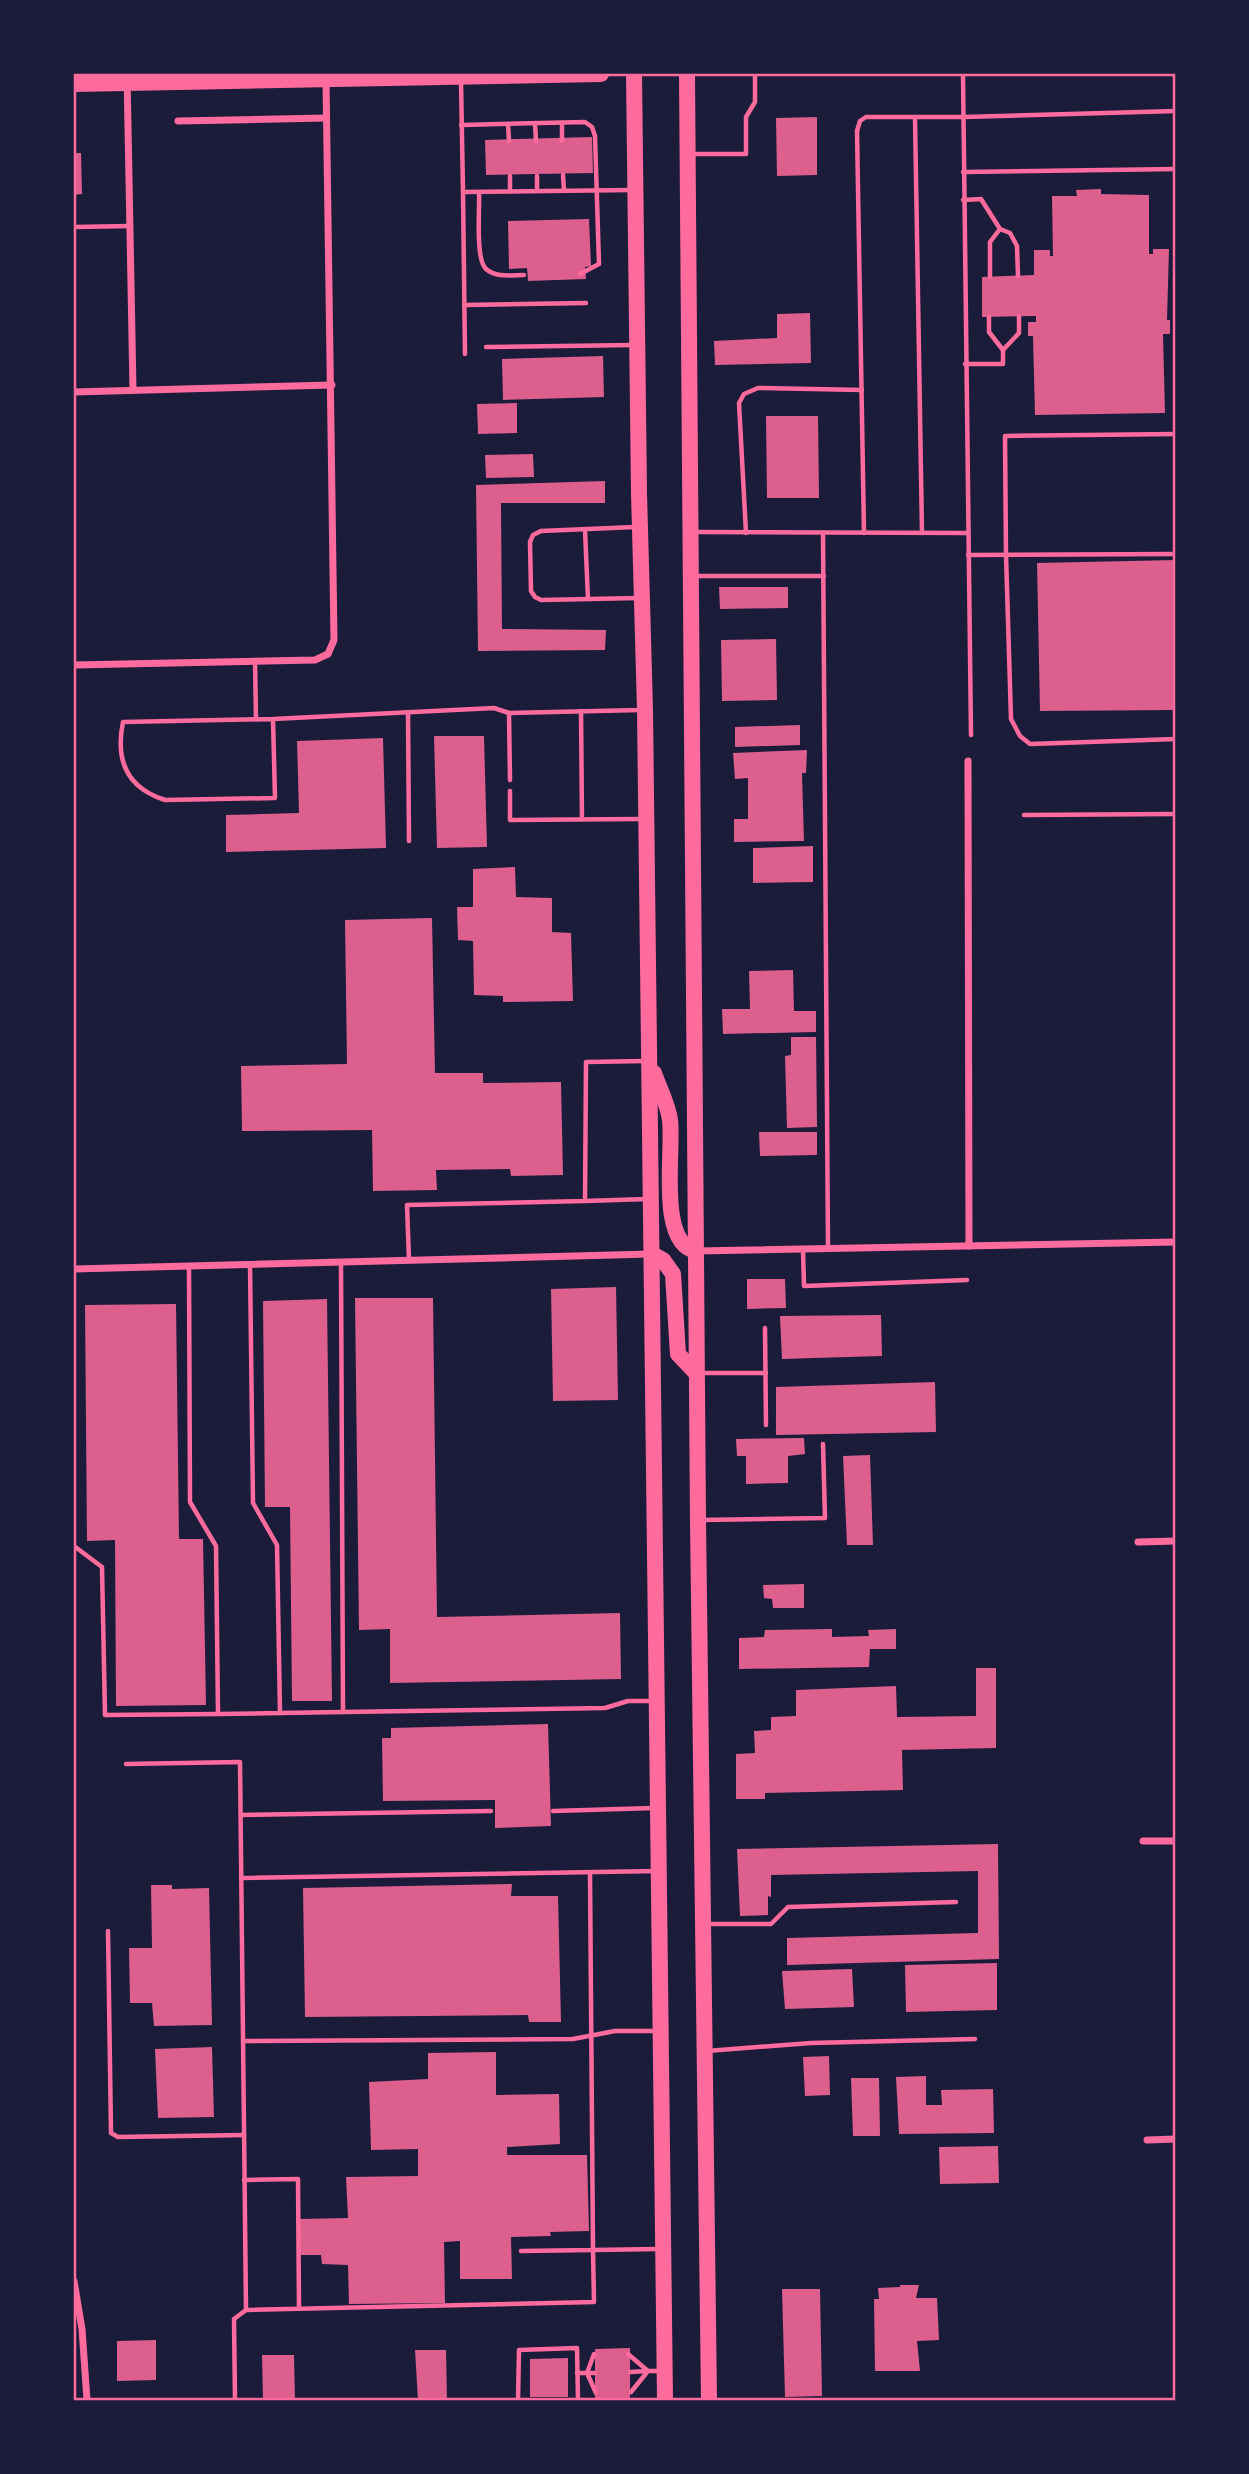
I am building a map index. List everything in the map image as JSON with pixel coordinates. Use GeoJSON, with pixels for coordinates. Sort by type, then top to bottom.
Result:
{"type":"FeatureCollection","features":[{"type":"Feature","properties":{"kind":"main road"},"geometry":{"type":"LineString","coordinates":[[74,84],[127,78],[326,79],[601,74]]}},
{"type":"Feature","properties":{"kind":"main road"},"geometry":{"type":"LineString","coordinates":[[634,74],[650,1061],[664,2249],[656,2371],[665,2400]]}},
{"type":"Feature","properties":{"kind":"main road"},"geometry":{"type":"LineString","coordinates":[[687,74],[698,1520],[709,2400]]}},
{"type":"Feature","properties":{"kind":"main road"},"geometry":{"type":"LineString","coordinates":[[650,1061],[670,1118],[672,1222],[677,1238],[683,1245],[696,1251]]}},
{"type":"Feature","properties":{"kind":"main road"},"geometry":{"type":"LineString","coordinates":[[652,1254],[663,1260],[673,1274],[678,1354],[697,1374]]}},
{"type":"Feature","properties":{"kind":"street"},"geometry":{"type":"LineString","coordinates":[[127,78],[133,390]]}},
{"type":"Feature","properties":{"kind":"street"},"geometry":{"type":"LineString","coordinates":[[74,665],[314,660],[328,654],[334,640],[326,79]]}},
{"type":"Feature","properties":{"kind":"street"},"geometry":{"type":"LineString","coordinates":[[178,121],[326,118]]}},
{"type":"Feature","properties":{"kind":"street"},"geometry":{"type":"LineString","coordinates":[[74,392],[332,385]]}},
{"type":"Feature","properties":{"kind":"street"},"geometry":{"type":"LineString","coordinates":[[968,761],[969,1246]]}},
{"type":"Feature","properties":{"kind":"street"},"geometry":{"type":"LineString","coordinates":[[696,1251],[1175,1242]]}},
{"type":"Feature","properties":{"kind":"street"},"geometry":{"type":"LineString","coordinates":[[74,1269],[652,1254]]}},
{"type":"Feature","properties":{"kind":"street"},"geometry":{"type":"LineString","coordinates":[[1138,1542],[1175,1541]]}},
{"type":"Feature","properties":{"kind":"street"},"geometry":{"type":"LineString","coordinates":[[1143,1841],[1175,1841]]}},
{"type":"Feature","properties":{"kind":"street"},"geometry":{"type":"LineString","coordinates":[[1147,2140],[1175,2139]]}},
{"type":"Feature","properties":{"kind":"street"},"geometry":{"type":"LineString","coordinates":[[74,2281],[82,2329],[87,2400]]}},
{"type":"Feature","properties":{"kind":"lane"},"geometry":{"type":"LineString","coordinates":[[688,154],[746,154],[746,117],[755,102],[755,74]]}},
{"type":"Feature","properties":{"kind":"lane"},"geometry":{"type":"LineString","coordinates":[[963,74],[971,735]]}},
{"type":"Feature","properties":{"kind":"lane"},"geometry":{"type":"LineString","coordinates":[[460,77],[465,354]]}},
{"type":"Feature","properties":{"kind":"lane"},"geometry":{"type":"LineString","coordinates":[[864,533],[857,131],[860,121],[866,117],[1175,111]]}},
{"type":"Feature","properties":{"kind":"lane"},"geometry":{"type":"LineString","coordinates":[[915,117],[922,533]]}},
{"type":"Feature","properties":{"kind":"lane"},"geometry":{"type":"LineString","coordinates":[[461,125],[585,122],[592,127],[595,136],[598,264],[580,274]]}},
{"type":"Feature","properties":{"kind":"lane"},"geometry":{"type":"LineString","coordinates":[[535,123],[536,141]]}},
{"type":"Feature","properties":{"kind":"lane"},"geometry":{"type":"LineString","coordinates":[[562,123],[562,141]]}},
{"type":"Feature","properties":{"kind":"lane"},"geometry":{"type":"LineString","coordinates":[[508,124],[509,141]]}},
{"type":"Feature","properties":{"kind":"lane"},"geometry":{"type":"LineString","coordinates":[[963,172],[1175,169]]}},
{"type":"Feature","properties":{"kind":"lane"},"geometry":{"type":"LineString","coordinates":[[564,175],[564,190]]}},
{"type":"Feature","properties":{"kind":"lane"},"geometry":{"type":"LineString","coordinates":[[510,176],[510,191]]}},
{"type":"Feature","properties":{"kind":"lane"},"geometry":{"type":"LineString","coordinates":[[537,176],[537,191]]}},
{"type":"Feature","properties":{"kind":"lane"},"geometry":{"type":"LineString","coordinates":[[463,192],[635,190]]}},
{"type":"Feature","properties":{"kind":"lane"},"geometry":{"type":"LineString","coordinates":[[479,192],[480,258],[486,269],[500,275],[524,275]]}},
{"type":"Feature","properties":{"kind":"lane"},"geometry":{"type":"LineString","coordinates":[[963,200],[981,199],[1000,229],[1010,233],[1017,246],[1018,276]]}},
{"type":"Feature","properties":{"kind":"lane"},"geometry":{"type":"LineString","coordinates":[[74,227],[130,226]]}},
{"type":"Feature","properties":{"kind":"lane"},"geometry":{"type":"LineString","coordinates":[[990,277],[990,243],[1000,229]]}},
{"type":"Feature","properties":{"kind":"lane"},"geometry":{"type":"LineString","coordinates":[[464,305],[586,303]]}},
{"type":"Feature","properties":{"kind":"lane"},"geometry":{"type":"LineString","coordinates":[[965,364],[1003,364],[1003,350],[989,332],[989,317]]}},
{"type":"Feature","properties":{"kind":"lane"},"geometry":{"type":"LineString","coordinates":[[1003,350],[1019,333],[1019,317]]}},
{"type":"Feature","properties":{"kind":"lane"},"geometry":{"type":"LineString","coordinates":[[486,346],[637,345]]}},
{"type":"Feature","properties":{"kind":"lane"},"geometry":{"type":"LineString","coordinates":[[746,533],[739,403],[744,394],[758,388],[862,390]]}},
{"type":"Feature","properties":{"kind":"lane"},"geometry":{"type":"LineString","coordinates":[[1175,434],[1005,436],[1011,719],[1020,736],[1030,744],[1175,739]]}},
{"type":"Feature","properties":{"kind":"lane"},"geometry":{"type":"LineString","coordinates":[[640,527],[541,531],[533,534],[530,542],[531,591],[534,597],[541,600],[642,598]]}},
{"type":"Feature","properties":{"kind":"lane"},"geometry":{"type":"LineString","coordinates":[[585,530],[588,599]]}},
{"type":"Feature","properties":{"kind":"lane"},"geometry":{"type":"LineString","coordinates":[[691,533],[968,533]]}},
{"type":"Feature","properties":{"kind":"lane"},"geometry":{"type":"LineString","coordinates":[[823,533],[828,1249]]}},
{"type":"Feature","properties":{"kind":"lane"},"geometry":{"type":"LineString","coordinates":[[968,555],[1175,554]]}},
{"type":"Feature","properties":{"kind":"lane"},"geometry":{"type":"LineString","coordinates":[[691,576],[824,576]]}},
{"type":"Feature","properties":{"kind":"lane"},"geometry":{"type":"LineString","coordinates":[[255,661],[256,719]]}},
{"type":"Feature","properties":{"kind":"lane"},"geometry":{"type":"LineString","coordinates":[[272,719],[275,798],[165,800],[151,796],[130,779],[123,764],[120,738],[123,722],[272,719],[494,708],[509,713],[645,710]]}},
{"type":"Feature","properties":{"kind":"lane"},"geometry":{"type":"LineString","coordinates":[[581,711],[582,819]]}},
{"type":"Feature","properties":{"kind":"lane"},"geometry":{"type":"LineString","coordinates":[[408,712],[409,841]]}},
{"type":"Feature","properties":{"kind":"lane"},"geometry":{"type":"LineString","coordinates":[[509,713],[510,780]]}},
{"type":"Feature","properties":{"kind":"lane"},"geometry":{"type":"LineString","coordinates":[[510,791],[510,820],[646,819]]}},
{"type":"Feature","properties":{"kind":"lane"},"geometry":{"type":"LineString","coordinates":[[1024,815],[1175,814]]}},
{"type":"Feature","properties":{"kind":"lane"},"geometry":{"type":"LineString","coordinates":[[585,1201],[586,1062],[650,1061]]}},
{"type":"Feature","properties":{"kind":"lane"},"geometry":{"type":"LineString","coordinates":[[409,1260],[407,1205],[651,1199]]}},
{"type":"Feature","properties":{"kind":"lane"},"geometry":{"type":"LineString","coordinates":[[803,1249],[804,1286],[967,1280]]}},
{"type":"Feature","properties":{"kind":"lane"},"geometry":{"type":"LineString","coordinates":[[341,1262],[342,1712]]}},
{"type":"Feature","properties":{"kind":"lane"},"geometry":{"type":"LineString","coordinates":[[250,1264],[253,1503],[277,1545],[280,1713]]}},
{"type":"Feature","properties":{"kind":"lane"},"geometry":{"type":"LineString","coordinates":[[189,1266],[190,1502],[216,1546],[218,1714]]}},
{"type":"Feature","properties":{"kind":"lane"},"geometry":{"type":"LineString","coordinates":[[765,1328],[766,1425]]}},
{"type":"Feature","properties":{"kind":"lane"},"geometry":{"type":"LineString","coordinates":[[697,1374],[766,1373]]}},
{"type":"Feature","properties":{"kind":"lane"},"geometry":{"type":"LineString","coordinates":[[698,1520],[825,1518],[823,1444]]}},
{"type":"Feature","properties":{"kind":"lane"},"geometry":{"type":"LineString","coordinates":[[74,1546],[102,1567],[104,1715],[605,1708],[628,1701],[657,1700]]}},
{"type":"Feature","properties":{"kind":"lane"},"geometry":{"type":"LineString","coordinates":[[126,1763],[240,1762],[246,2309]]}},
{"type":"Feature","properties":{"kind":"lane"},"geometry":{"type":"LineString","coordinates":[[553,1811],[658,1808]]}},
{"type":"Feature","properties":{"kind":"lane"},"geometry":{"type":"LineString","coordinates":[[241,1815],[491,1811]]}},
{"type":"Feature","properties":{"kind":"lane"},"geometry":{"type":"LineString","coordinates":[[241,1878],[659,1871]]}},
{"type":"Feature","properties":{"kind":"lane"},"geometry":{"type":"LineString","coordinates":[[235,2400],[234,2319],[246,2309],[594,2302],[590,1873]]}},
{"type":"Feature","properties":{"kind":"lane"},"geometry":{"type":"LineString","coordinates":[[703,1925],[771,1924],[788,1907],[956,1902]]}},
{"type":"Feature","properties":{"kind":"lane"},"geometry":{"type":"LineString","coordinates":[[108,1931],[111,2133],[118,2137],[244,2136]]}},
{"type":"Feature","properties":{"kind":"lane"},"geometry":{"type":"LineString","coordinates":[[243,2040],[573,2039],[615,2031],[661,2031]]}},
{"type":"Feature","properties":{"kind":"lane"},"geometry":{"type":"LineString","coordinates":[[705,2051],[811,2043],[975,2039]]}},
{"type":"Feature","properties":{"kind":"lane"},"geometry":{"type":"LineString","coordinates":[[244,2180],[298,2179],[299,2308]]}},
{"type":"Feature","properties":{"kind":"lane"},"geometry":{"type":"LineString","coordinates":[[521,2251],[664,2249]]}},
{"type":"Feature","properties":{"kind":"lane"},"geometry":{"type":"LineString","coordinates":[[518,2400],[519,2350],[577,2348],[578,2400]]}},
{"type":"Feature","properties":{"kind":"lane"},"geometry":{"type":"LineString","coordinates":[[594,2354],[587,2373],[596,2393]]}},
{"type":"Feature","properties":{"kind":"lane"},"geometry":{"type":"LineString","coordinates":[[628,2354],[656,2371]]}},
{"type":"Feature","properties":{"kind":"lane"},"geometry":{"type":"LineString","coordinates":[[630,2372],[656,2371]]}},
{"type":"Feature","properties":{"kind":"lane"},"geometry":{"type":"LineString","coordinates":[[631,2392],[656,2371]]}},
{"type":"Feature","properties":{"kind":"lane"},"geometry":{"type":"LineString","coordinates":[[577,2373],[595,2373]]}},
{"type":"Feature","properties":{"kind":"building"},"geometry":{"type":"Polygon","coordinates":[[[817,117],[817,175],[777,176],[776,118],[817,117]]]}},
{"type":"Feature","properties":{"kind":"building"},"geometry":{"type":"Polygon","coordinates":[[[592,137],[593,173],[486,175],[485,140],[592,137]]]}},
{"type":"Feature","properties":{"kind":"building"},"geometry":{"type":"Polygon","coordinates":[[[74,153],[81,153],[82,194],[74,195],[74,153]]]}},
{"type":"Feature","properties":{"kind":"building"},"geometry":{"type":"Polygon","coordinates":[[[1101,189],[1101,194],[1149,195],[1149,254],[1153,254],[1153,249],[1169,249],[1167,320],[1170,320],[1170,334],[1163,334],[1165,413],[1035,415],[1033,336],[1028,336],[1028,322],[1036,322],[1036,316],[982,317],[982,277],[1034,275],[1034,250],[1050,250],[1050,256],[1053,256],[1052,196],[1077,196],[1076,190],[1101,189]]]}},
{"type":"Feature","properties":{"kind":"building"},"geometry":{"type":"Polygon","coordinates":[[[589,219],[591,266],[585,267],[586,279],[528,281],[527,268],[509,269],[508,221],[589,219]]]}},
{"type":"Feature","properties":{"kind":"building"},"geometry":{"type":"Polygon","coordinates":[[[810,313],[811,363],[715,365],[714,341],[777,338],[777,314],[810,313]]]}},
{"type":"Feature","properties":{"kind":"building"},"geometry":{"type":"Polygon","coordinates":[[[603,356],[604,397],[503,400],[502,359],[603,356]]]}},
{"type":"Feature","properties":{"kind":"building"},"geometry":{"type":"Polygon","coordinates":[[[517,403],[517,433],[478,434],[477,404],[517,403]]]}},
{"type":"Feature","properties":{"kind":"building"},"geometry":{"type":"Polygon","coordinates":[[[766,416],[818,416],[819,498],[767,498],[766,416]]]}},
{"type":"Feature","properties":{"kind":"building"},"geometry":{"type":"Polygon","coordinates":[[[533,454],[534,477],[486,478],[485,455],[533,454]]]}},
{"type":"Feature","properties":{"kind":"building"},"geometry":{"type":"Polygon","coordinates":[[[605,481],[605,503],[501,503],[502,629],[606,630],[605,650],[478,651],[476,485],[605,481]]]}},
{"type":"Feature","properties":{"kind":"building"},"geometry":{"type":"Polygon","coordinates":[[[1176,560],[1176,710],[1040,711],[1037,563],[1176,560]]]}},
{"type":"Feature","properties":{"kind":"building"},"geometry":{"type":"Polygon","coordinates":[[[719,587],[788,587],[788,608],[720,609],[719,587]]]}},
{"type":"Feature","properties":{"kind":"building"},"geometry":{"type":"Polygon","coordinates":[[[776,639],[777,700],[722,701],[721,640],[776,639]]]}},
{"type":"Feature","properties":{"kind":"building"},"geometry":{"type":"Polygon","coordinates":[[[800,725],[800,745],[735,747],[735,727],[800,725]]]}},
{"type":"Feature","properties":{"kind":"building"},"geometry":{"type":"Polygon","coordinates":[[[434,736],[484,736],[487,847],[437,848],[434,736]]]}},
{"type":"Feature","properties":{"kind":"building"},"geometry":{"type":"Polygon","coordinates":[[[383,738],[386,848],[226,852],[226,815],[299,813],[297,741],[383,738]]]}},
{"type":"Feature","properties":{"kind":"building"},"geometry":{"type":"Polygon","coordinates":[[[807,750],[806,773],[802,773],[804,841],[734,842],[734,819],[748,819],[748,778],[735,779],[733,753],[807,750]]]}},
{"type":"Feature","properties":{"kind":"building"},"geometry":{"type":"Polygon","coordinates":[[[813,846],[813,882],[753,883],[753,848],[813,846]]]}},
{"type":"Feature","properties":{"kind":"building"},"geometry":{"type":"Polygon","coordinates":[[[515,867],[516,897],[552,898],[552,932],[571,933],[573,1001],[503,1002],[503,996],[474,995],[473,941],[458,940],[457,907],[473,907],[473,869],[515,867]]]}},
{"type":"Feature","properties":{"kind":"building"},"geometry":{"type":"Polygon","coordinates":[[[432,918],[435,1073],[483,1073],[483,1083],[561,1082],[563,1175],[511,1176],[510,1169],[436,1170],[437,1190],[373,1191],[372,1130],[242,1131],[241,1066],[347,1064],[345,920],[432,918]]]}},
{"type":"Feature","properties":{"kind":"building"},"geometry":{"type":"Polygon","coordinates":[[[793,970],[794,1011],[816,1011],[816,1032],[723,1034],[722,1009],[750,1009],[749,971],[793,970]]]}},
{"type":"Feature","properties":{"kind":"building"},"geometry":{"type":"Polygon","coordinates":[[[791,1037],[816,1037],[817,1127],[787,1128],[785,1056],[791,1055],[791,1037]]]}},
{"type":"Feature","properties":{"kind":"building"},"geometry":{"type":"Polygon","coordinates":[[[759,1132],[817,1132],[817,1155],[760,1156],[759,1132]]]}},
{"type":"Feature","properties":{"kind":"building"},"geometry":{"type":"Polygon","coordinates":[[[747,1279],[785,1279],[786,1308],[747,1309],[747,1279]]]}},
{"type":"Feature","properties":{"kind":"building"},"geometry":{"type":"Polygon","coordinates":[[[616,1287],[618,1400],[553,1401],[551,1289],[616,1287]]]}},
{"type":"Feature","properties":{"kind":"building"},"geometry":{"type":"Polygon","coordinates":[[[355,1298],[433,1298],[437,1617],[620,1613],[621,1679],[390,1683],[390,1629],[359,1630],[355,1298]]]}},
{"type":"Feature","properties":{"kind":"building"},"geometry":{"type":"Polygon","coordinates":[[[327,1299],[332,1701],[292,1701],[290,1507],[265,1507],[263,1301],[327,1299]]]}},
{"type":"Feature","properties":{"kind":"building"},"geometry":{"type":"Polygon","coordinates":[[[176,1304],[179,1539],[203,1539],[206,1705],[116,1706],[115,1540],[87,1541],[85,1305],[176,1304]]]}},
{"type":"Feature","properties":{"kind":"building"},"geometry":{"type":"Polygon","coordinates":[[[881,1315],[882,1356],[782,1359],[780,1316],[881,1315]]]}},
{"type":"Feature","properties":{"kind":"building"},"geometry":{"type":"Polygon","coordinates":[[[935,1382],[936,1432],[776,1435],[776,1387],[935,1382]]]}},
{"type":"Feature","properties":{"kind":"building"},"geometry":{"type":"Polygon","coordinates":[[[804,1438],[805,1454],[788,1456],[788,1483],[746,1484],[746,1456],[737,1456],[736,1439],[804,1438]]]}},
{"type":"Feature","properties":{"kind":"building"},"geometry":{"type":"Polygon","coordinates":[[[870,1455],[873,1545],[847,1545],[843,1456],[870,1455]]]}},
{"type":"Feature","properties":{"kind":"building"},"geometry":{"type":"Polygon","coordinates":[[[804,1584],[804,1608],[773,1608],[772,1599],[764,1598],[763,1585],[804,1584]]]}},
{"type":"Feature","properties":{"kind":"building"},"geometry":{"type":"Polygon","coordinates":[[[832,1629],[832,1637],[869,1636],[868,1630],[896,1629],[896,1649],[870,1649],[869,1667],[739,1669],[739,1638],[764,1637],[765,1630],[832,1629]]]}},
{"type":"Feature","properties":{"kind":"building"},"geometry":{"type":"Polygon","coordinates":[[[976,1668],[996,1668],[996,1748],[902,1750],[903,1790],[765,1793],[765,1799],[736,1799],[736,1754],[755,1753],[754,1731],[771,1730],[771,1717],[796,1716],[796,1690],[896,1686],[897,1717],[976,1716],[976,1668]]]}},
{"type":"Feature","properties":{"kind":"building"},"geometry":{"type":"Polygon","coordinates":[[[548,1724],[551,1826],[495,1828],[495,1800],[383,1801],[382,1738],[391,1738],[391,1728],[548,1724]]]}},
{"type":"Feature","properties":{"kind":"building"},"geometry":{"type":"Polygon","coordinates":[[[998,1844],[999,1959],[787,1965],[787,1938],[978,1933],[978,1871],[771,1875],[768,1915],[740,1916],[737,1849],[998,1844]]]}},
{"type":"Feature","properties":{"kind":"building"},"geometry":{"type":"Polygon","coordinates":[[[512,1884],[511,1896],[558,1896],[561,2022],[529,2022],[528,2015],[305,2017],[303,1888],[512,1884]]]}},
{"type":"Feature","properties":{"kind":"building"},"geometry":{"type":"Polygon","coordinates":[[[151,1885],[172,1885],[172,1889],[209,1888],[212,2025],[154,2026],[152,2003],[130,2003],[129,1948],[152,1948],[151,1885]]]}},
{"type":"Feature","properties":{"kind":"building"},"geometry":{"type":"Polygon","coordinates":[[[997,1963],[997,2010],[906,2012],[905,1965],[997,1963]]]}},
{"type":"Feature","properties":{"kind":"building"},"geometry":{"type":"Polygon","coordinates":[[[852,1969],[854,2007],[785,2009],[782,1971],[852,1969]]]}},
{"type":"Feature","properties":{"kind":"building"},"geometry":{"type":"Polygon","coordinates":[[[212,2047],[214,2117],[158,2118],[155,2049],[212,2047]]]}},
{"type":"Feature","properties":{"kind":"building"},"geometry":{"type":"Polygon","coordinates":[[[496,2052],[496,2095],[559,2094],[560,2144],[507,2147],[507,2155],[587,2155],[589,2231],[511,2237],[512,2279],[460,2279],[460,2241],[444,2242],[445,2303],[349,2304],[348,2265],[322,2264],[321,2255],[300,2255],[300,2219],[348,2218],[346,2177],[418,2176],[418,2149],[371,2150],[369,2082],[428,2079],[428,2053],[496,2052]]]}},
{"type":"Feature","properties":{"kind":"building"},"geometry":{"type":"Polygon","coordinates":[[[829,2056],[830,2095],[805,2096],[803,2057],[829,2056]]]}},
{"type":"Feature","properties":{"kind":"building"},"geometry":{"type":"Polygon","coordinates":[[[926,2076],[926,2105],[942,2105],[941,2090],[993,2089],[994,2133],[899,2134],[896,2077],[926,2076]]]}},
{"type":"Feature","properties":{"kind":"building"},"geometry":{"type":"Polygon","coordinates":[[[851,2078],[879,2078],[880,2136],[853,2136],[851,2078]]]}},
{"type":"Feature","properties":{"kind":"building"},"geometry":{"type":"Polygon","coordinates":[[[998,2146],[999,2183],[940,2184],[939,2147],[998,2146]]]}},
{"type":"Feature","properties":{"kind":"building"},"geometry":{"type":"Polygon","coordinates":[[[919,2285],[916,2298],[937,2298],[939,2340],[917,2341],[920,2371],[875,2371],[874,2299],[879,2299],[878,2288],[919,2285]]]}},
{"type":"Feature","properties":{"kind":"building"},"geometry":{"type":"Polygon","coordinates":[[[782,2289],[820,2289],[822,2396],[785,2397],[782,2289]]]}},
{"type":"Feature","properties":{"kind":"building"},"geometry":{"type":"Polygon","coordinates":[[[156,2340],[156,2380],[117,2381],[117,2341],[156,2340]]]}},
{"type":"Feature","properties":{"kind":"building"},"geometry":{"type":"Polygon","coordinates":[[[630,2348],[630,2400],[595,2400],[595,2349],[630,2348]]]}},
{"type":"Feature","properties":{"kind":"building"},"geometry":{"type":"Polygon","coordinates":[[[415,2350],[446,2350],[447,2400],[418,2400],[415,2350]]]}},
{"type":"Feature","properties":{"kind":"building"},"geometry":{"type":"Polygon","coordinates":[[[262,2355],[294,2355],[295,2400],[263,2400],[262,2355]]]}},
{"type":"Feature","properties":{"kind":"building"},"geometry":{"type":"Polygon","coordinates":[[[568,2358],[568,2397],[530,2397],[530,2359],[568,2358]]]}}]}
